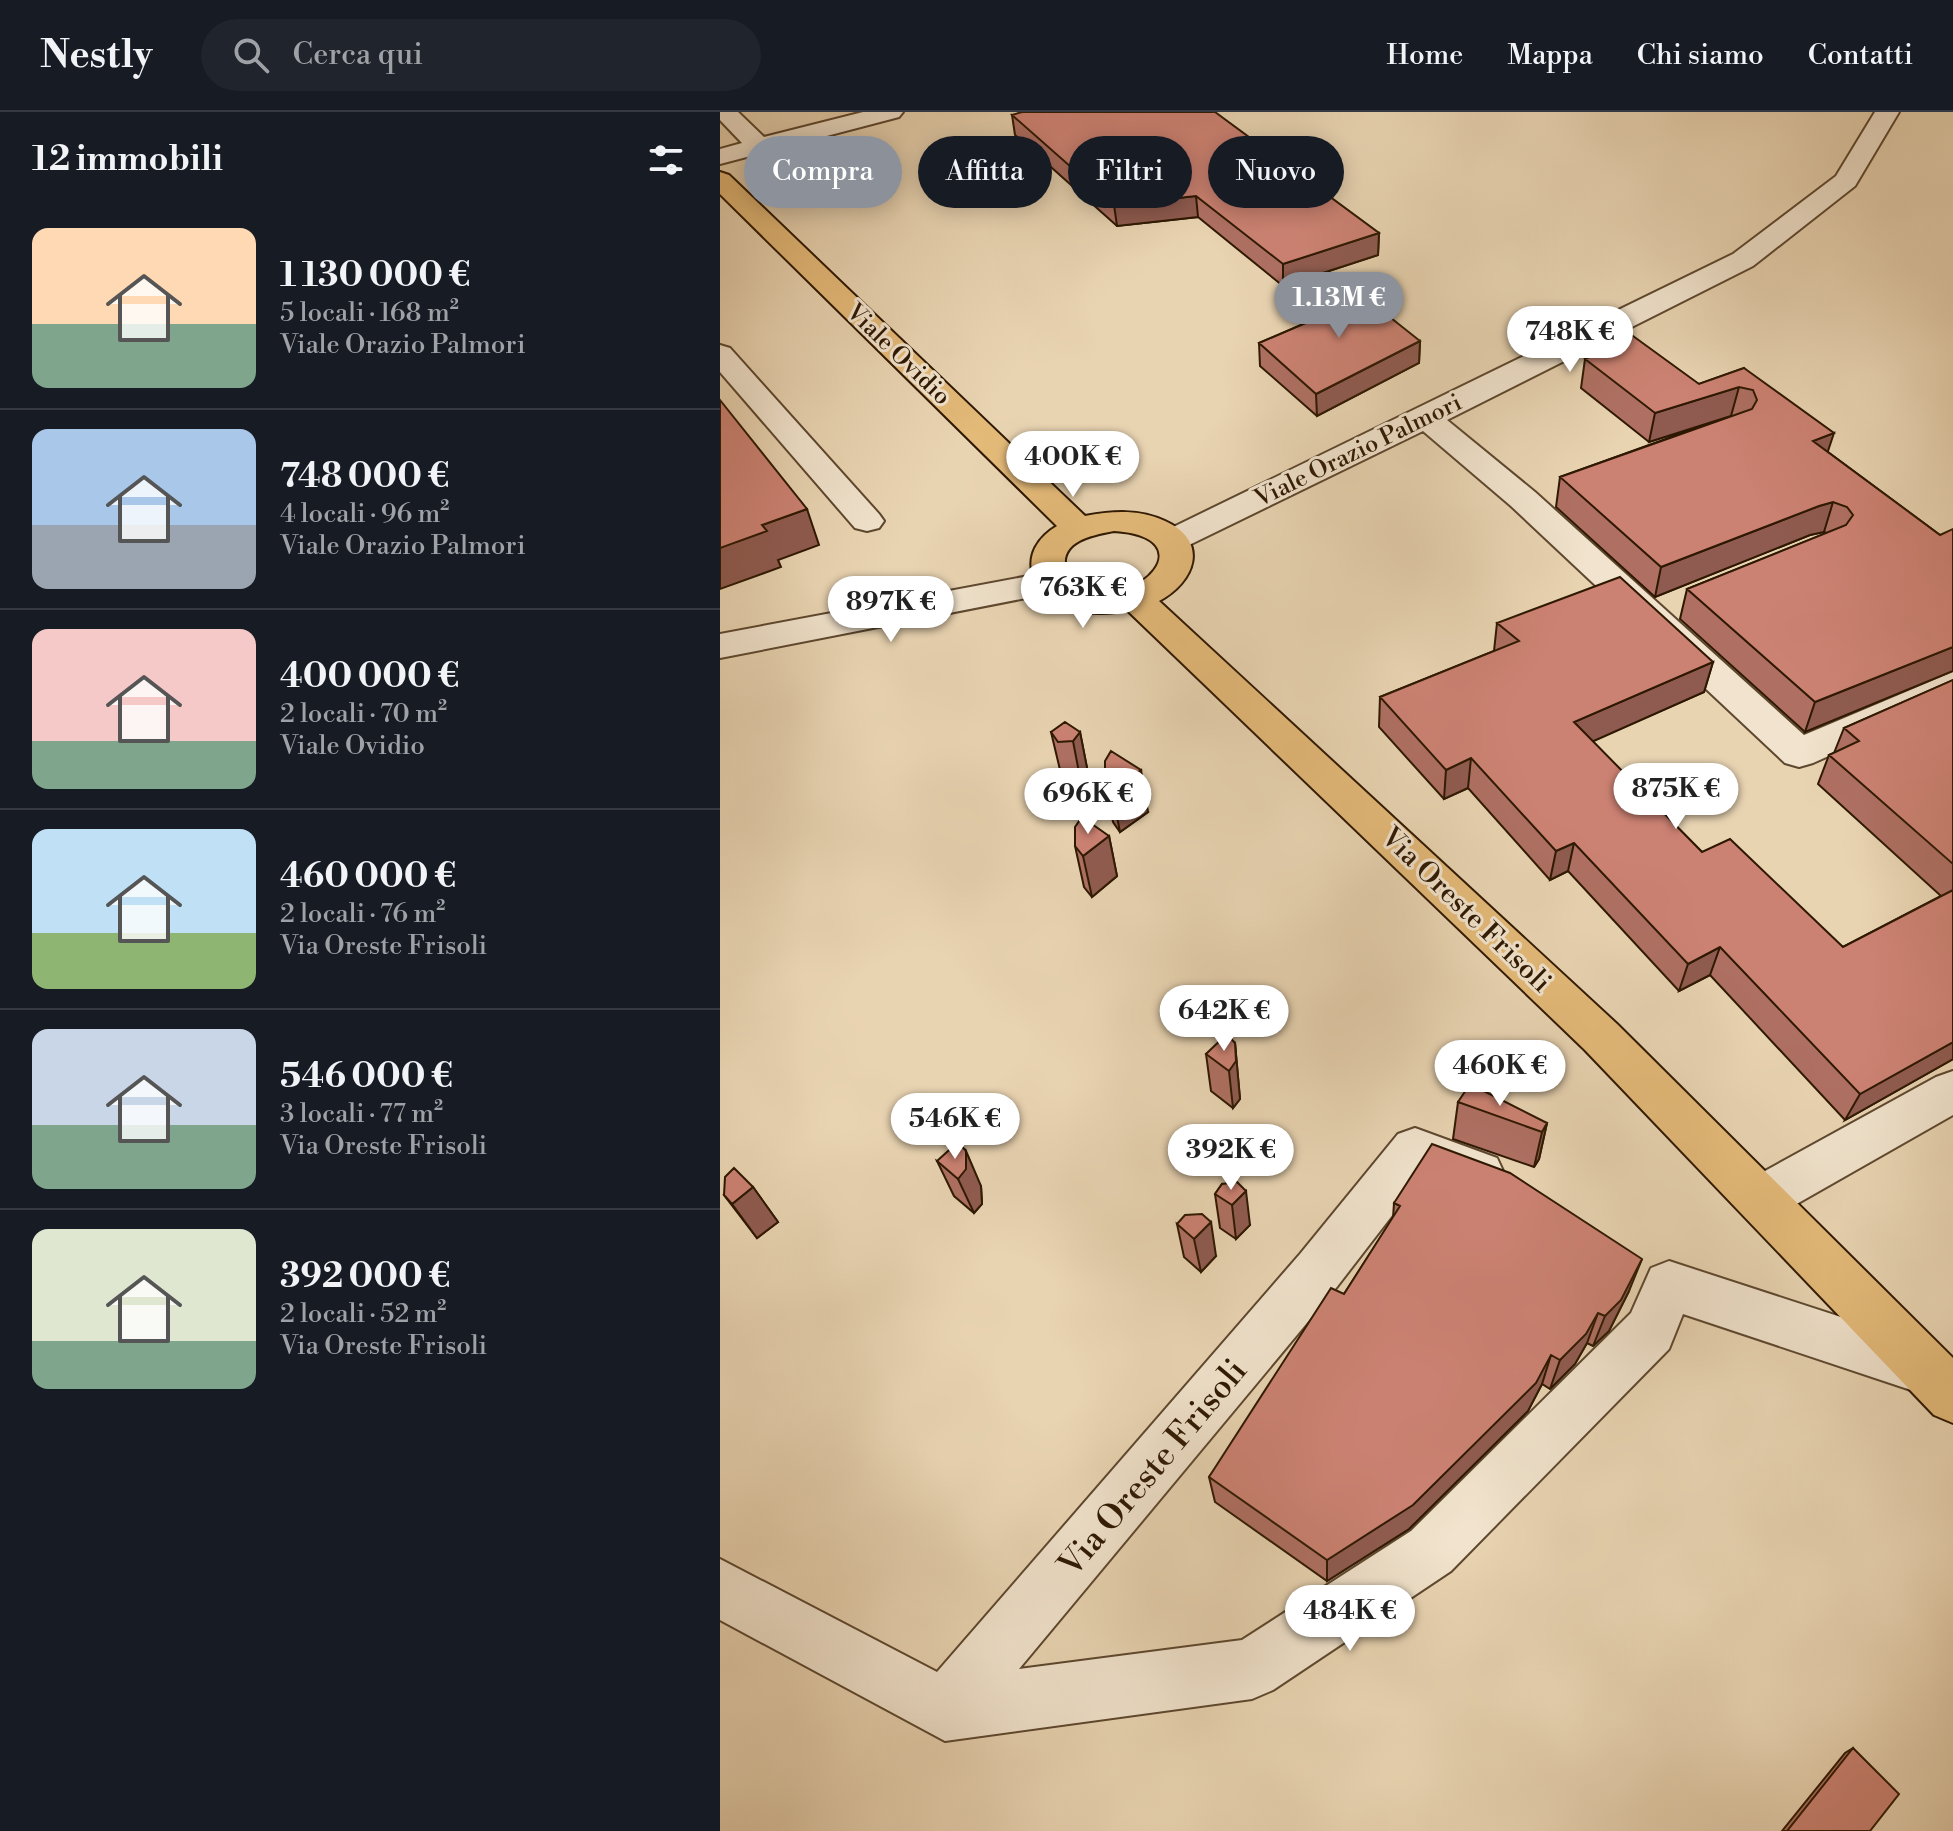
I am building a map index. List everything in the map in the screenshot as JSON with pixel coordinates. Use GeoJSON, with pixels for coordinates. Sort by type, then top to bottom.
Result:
{"type":"FeatureCollection","features":[{"type":"Feature","properties":{"kind":"main road","name":"Viale Ovidio"},"geometry":{"type":"LineString","coordinates":[[720,180],[1078,528]]}},
{"type":"Feature","properties":{"kind":"main road"},"geometry":{"type":"LineString","coordinates":[[1101,522],[1138,523],[1159,530],[1171,541],[1178,558],[1172,574],[1157,588],[1135,598],[1108,603],[1083,600],[1059,591],[1050,583],[1044,567],[1046,555],[1058,540],[1078,528],[1101,522]]}},
{"type":"Feature","properties":{"kind":"main road","name":"Via Oreste Frisoli"},"geometry":{"type":"LineString","coordinates":[[1135,598],[1601,1037],[1762,1198],[1938,1382]]}},
{"type":"Feature","properties":{"kind":"street"},"geometry":{"type":"LineString","coordinates":[[725,112],[749,136]]}},
{"type":"Feature","properties":{"kind":"street"},"geometry":{"type":"LineString","coordinates":[[798,136],[891,112]]}},
{"type":"Feature","properties":{"kind":"street","name":"Viale Orazio Palmori"},"geometry":{"type":"LineString","coordinates":[[1171,541],[1743,260],[1846,181],[1887,112]]}},
{"type":"Feature","properties":{"kind":"street"},"geometry":{"type":"LineString","coordinates":[[720,157],[744,150]]}},
{"type":"Feature","properties":{"kind":"street"},"geometry":{"type":"LineString","coordinates":[[720,354],[867,521]]}},
{"type":"Feature","properties":{"kind":"street"},"geometry":{"type":"LineString","coordinates":[[1426,418],[1538,494],[1665,608],[1799,753],[1953,685]]}},
{"type":"Feature","properties":{"kind":"street"},"geometry":{"type":"LineString","coordinates":[[720,646],[1050,583]]}},
{"type":"Feature","properties":{"kind":"street"},"geometry":{"type":"LineString","coordinates":[[1762,1198],[1953,1091]]}},
{"type":"Feature","properties":{"kind":"street","name":"Via Oreste Frisoli"},"geometry":{"type":"LineString","coordinates":[[945,1710],[1318,1271],[1415,1149],[1521,1188]]}},
{"type":"Feature","properties":{"kind":"street","name":"Via Oreste Frisoli"},"geometry":{"type":"LineString","coordinates":[[945,1710],[1252,1669],[1431,1551],[1650,1331],[1650,1273],[1938,1382]]}},
{"type":"Feature","properties":{"kind":"street"},"geometry":{"type":"LineString","coordinates":[[720,1588],[945,1710]]}},
{"type":"Feature","properties":{"kind":"building"},"geometry":{"type":"Polygon","coordinates":[[[1022,112],[1215,112],[1248,136],[1208,136],[1208,205],[1192,196],[1192,136],[1068,136],[1068,164],[1052,150],[1052,136],[1036,136],[1012,115],[1022,112]]]}},
{"type":"Feature","properties":{"kind":"building"},"geometry":{"type":"Polygon","coordinates":[[[1344,207],[1379,233],[1283,264],[1211,208],[1344,207]]]}},
{"type":"Feature","properties":{"kind":"building"},"geometry":{"type":"Polygon","coordinates":[[[1352,287],[1420,341],[1316,394],[1259,343],[1313,320],[1300,309],[1352,287]]]}},
{"type":"Feature","properties":{"kind":"building"},"geometry":{"type":"Polygon","coordinates":[[[1633,336],[1699,384],[1744,368],[1834,433],[1813,441],[1940,535],[1953,529],[1953,647],[1815,702],[1687,589],[1846,525],[1853,515],[1847,507],[1833,502],[1819,506],[1661,567],[1560,477],[1752,409],[1757,400],[1753,390],[1739,387],[1655,413],[1585,359],[1633,336]]]}},
{"type":"Feature","properties":{"kind":"building"},"geometry":{"type":"Polygon","coordinates":[[[720,400],[807,509],[762,525],[767,531],[720,548],[720,400]]]}},
{"type":"Feature","properties":{"kind":"building"},"geometry":{"type":"Polygon","coordinates":[[[1620,577],[1713,662],[1574,722],[1702,852],[1730,839],[1843,947],[1953,890],[1953,1042],[1860,1094],[1720,947],[1688,964],[1574,843],[1556,851],[1471,758],[1446,770],[1380,697],[1519,641],[1497,623],[1620,577]]]}},
{"type":"Feature","properties":{"kind":"building"},"geometry":{"type":"Polygon","coordinates":[[[1953,680],[1953,864],[1829,755],[1859,741],[1844,728],[1953,680]]]}},
{"type":"Feature","properties":{"kind":"building"},"geometry":{"type":"Polygon","coordinates":[[[1065,722],[1080,732],[1073,741],[1058,742],[1051,732],[1065,722]]]}},
{"type":"Feature","properties":{"kind":"building"},"geometry":{"type":"Polygon","coordinates":[[[1111,751],[1141,770],[1112,791],[1105,781],[1105,761],[1111,751]]]}},
{"type":"Feature","properties":{"kind":"building"},"geometry":{"type":"Polygon","coordinates":[[[1082,817],[1109,836],[1083,856],[1075,846],[1075,827],[1082,817]]]}},
{"type":"Feature","properties":{"kind":"building"},"geometry":{"type":"Polygon","coordinates":[[[1227,1034],[1235,1043],[1236,1061],[1229,1071],[1206,1054],[1227,1034]]]}},
{"type":"Feature","properties":{"kind":"building"},"geometry":{"type":"Polygon","coordinates":[[[1470,1084],[1547,1123],[1542,1132],[1458,1102],[1470,1084]]]}},
{"type":"Feature","properties":{"kind":"building"},"geometry":{"type":"Polygon","coordinates":[[[958,1142],[966,1151],[966,1169],[958,1179],[937,1161],[958,1142]]]}},
{"type":"Feature","properties":{"kind":"building"},"geometry":{"type":"Polygon","coordinates":[[[1432,1144],[1510,1173],[1642,1259],[1621,1300],[1605,1316],[1598,1313],[1586,1334],[1560,1360],[1551,1355],[1536,1383],[1413,1505],[1327,1560],[1209,1477],[1331,1288],[1344,1294],[1400,1206],[1394,1203],[1432,1144]]]}},
{"type":"Feature","properties":{"kind":"building"},"geometry":{"type":"Polygon","coordinates":[[[734,1168],[753,1187],[732,1204],[724,1195],[725,1177],[734,1168]]]}},
{"type":"Feature","properties":{"kind":"building"},"geometry":{"type":"Polygon","coordinates":[[[1237,1182],[1246,1191],[1232,1205],[1215,1194],[1222,1184],[1237,1182]]]}},
{"type":"Feature","properties":{"kind":"building"},"geometry":{"type":"Polygon","coordinates":[[[1202,1214],[1211,1222],[1194,1239],[1177,1224],[1185,1215],[1202,1214]]]}},
{"type":"Feature","properties":{"kind":"building"},"geometry":{"type":"Polygon","coordinates":[[[1853,1748],[1899,1794],[1870,1831],[1787,1831],[1853,1748]]]}}]}
